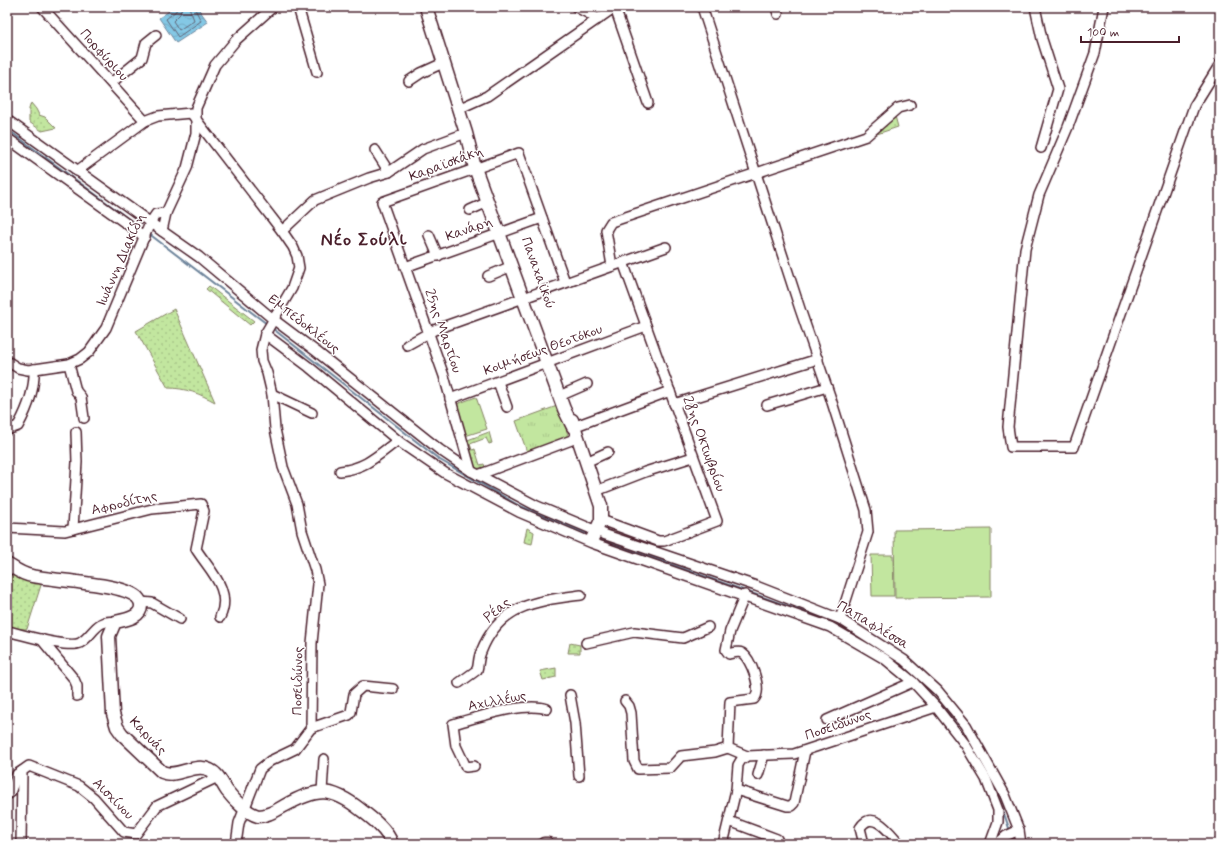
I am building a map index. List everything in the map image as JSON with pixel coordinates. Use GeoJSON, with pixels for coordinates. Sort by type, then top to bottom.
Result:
{"type":"FeatureCollection","features":[{"type":"Feature","properties":{"kind":"main road","name":"Παναχαϊκού"},"geometry":{"type":"LineString","coordinates":[[426,7],[466,133],[527,297],[550,362],[564,409],[575,432]]}},
{"type":"Feature","properties":{"kind":"main road","name":"Παναχαϊκού"},"geometry":{"type":"LineString","coordinates":[[479,167],[488,202],[503,232],[512,266],[527,297]]}},
{"type":"Feature","properties":{"kind":"main road","name":"Παναχαϊκού"},"geometry":{"type":"LineString","coordinates":[[550,362],[564,394],[575,432],[601,506],[596,530]]}},
{"type":"Feature","properties":{"kind":"main road"},"geometry":{"type":"LineString","coordinates":[[7,564],[31,576],[86,583],[120,591],[137,597],[141,602],[141,609],[137,615],[114,622]]}},
{"type":"Feature","properties":{"kind":"main road","name":"Καρυάς"},"geometry":{"type":"LineString","coordinates":[[114,622],[109,636],[113,714],[117,727],[122,734],[166,774],[206,768],[212,770],[228,792],[254,815],[263,816],[303,796],[322,792],[330,793],[349,800],[380,827],[392,844]]}},
{"type":"Feature","properties":{"kind":"street","name":"Πορφύριου"},"geometry":{"type":"LineString","coordinates":[[42,7],[145,121]]}},
{"type":"Feature","properties":{"kind":"street","name":"Ιωάννη Διακίδη"},"geometry":{"type":"LineString","coordinates":[[7,361],[21,369],[34,369],[69,364],[80,359],[89,352],[100,338],[150,223],[156,214],[166,213],[187,168],[196,133],[196,111],[198,103],[217,61],[236,40],[273,7]]}},
{"type":"Feature","properties":{"kind":"street"},"geometry":{"type":"LineString","coordinates":[[298,7],[317,72]]}},
{"type":"Feature","properties":{"kind":"street"},"geometry":{"type":"LineString","coordinates":[[576,7],[599,19]]}},
{"type":"Feature","properties":{"kind":"street"},"geometry":{"type":"LineString","coordinates":[[458,109],[488,96],[615,7],[648,103]]}},
{"type":"Feature","properties":{"kind":"street"},"geometry":{"type":"LineString","coordinates":[[702,7],[863,497],[868,522],[868,532],[840,619]]}},
{"type":"Feature","properties":{"kind":"street"},"geometry":{"type":"LineString","coordinates":[[1035,7],[1042,39],[1058,89],[1041,148]]}},
{"type":"Feature","properties":{"kind":"street"},"geometry":{"type":"LineString","coordinates":[[1104,7],[1095,53],[1068,128],[1039,195],[1025,249],[1008,427],[1011,446],[1074,447],[1194,106],[1220,64]]}},
{"type":"Feature","properties":{"kind":"street"},"geometry":{"type":"LineString","coordinates":[[111,83],[142,58],[146,43],[156,36]]}},
{"type":"Feature","properties":{"kind":"street"},"geometry":{"type":"LineString","coordinates":[[409,81],[421,73],[443,63]]}},
{"type":"Feature","properties":{"kind":"street"},"geometry":{"type":"LineString","coordinates":[[612,266],[606,230],[611,222],[866,136],[898,108],[910,106]]}},
{"type":"Feature","properties":{"kind":"street"},"geometry":{"type":"LineString","coordinates":[[77,171],[145,121],[158,116],[189,113],[193,114],[282,230],[294,247],[298,256],[299,268],[292,288],[266,332],[397,441],[445,473],[540,522],[830,627],[885,659],[913,682],[936,707],[965,744],[986,779],[998,810],[998,822],[990,844]]}},
{"type":"Feature","properties":{"kind":"street","name":"Εμπεδοκλέους"},"geometry":{"type":"LineString","coordinates":[[7,120],[199,257],[273,320],[317,352],[440,450],[474,473],[537,506],[596,530]]}},
{"type":"Feature","properties":{"kind":"street"},"geometry":{"type":"LineString","coordinates":[[282,230],[315,200],[369,178],[389,172],[423,149],[466,133]]}},
{"type":"Feature","properties":{"kind":"street"},"geometry":{"type":"LineString","coordinates":[[7,138],[145,237]]}},
{"type":"Feature","properties":{"kind":"street"},"geometry":{"type":"LineString","coordinates":[[375,150],[389,172]]}},
{"type":"Feature","properties":{"kind":"street","name":"Καραϊσκάκη"},"geometry":{"type":"LineString","coordinates":[[382,202],[519,153],[542,218]]}},
{"type":"Feature","properties":{"kind":"street","name":"25ης Μαρτίου"},"geometry":{"type":"LineString","coordinates":[[382,202],[429,332],[474,473]]}},
{"type":"Feature","properties":{"kind":"street"},"geometry":{"type":"LineString","coordinates":[[470,210],[488,202]]}},
{"type":"Feature","properties":{"kind":"street"},"geometry":{"type":"LineString","coordinates":[[162,231],[166,213]]}},
{"type":"Feature","properties":{"kind":"street"},"geometry":{"type":"LineString","coordinates":[[542,218],[565,282]]}},
{"type":"Feature","properties":{"kind":"street","name":"Κανάρη"},"geometry":{"type":"LineString","coordinates":[[405,267],[542,218]]}},
{"type":"Feature","properties":{"kind":"street"},"geometry":{"type":"LineString","coordinates":[[429,235],[438,256]]}},
{"type":"Feature","properties":{"kind":"street"},"geometry":{"type":"LineString","coordinates":[[407,345],[429,332],[666,247]]}},
{"type":"Feature","properties":{"kind":"street","name":"28ης Οκτωβρίου"},"geometry":{"type":"LineString","coordinates":[[596,530],[664,541],[717,521],[623,262]]}},
{"type":"Feature","properties":{"kind":"street"},"geometry":{"type":"LineString","coordinates":[[488,276],[512,266]]}},
{"type":"Feature","properties":{"kind":"street","name":"Κοιμήσεως Θεοτόκου"},"geometry":{"type":"LineString","coordinates":[[450,399],[646,326]]}},
{"type":"Feature","properties":{"kind":"street","name":"Ποσειδώνος"},"geometry":{"type":"LineString","coordinates":[[236,844],[239,823],[260,769],[270,761],[295,749],[311,728],[312,643],[318,584],[302,531],[297,504],[283,467],[275,429],[272,394],[267,373],[262,361],[261,350],[266,332]]}},
{"type":"Feature","properties":{"kind":"street"},"geometry":{"type":"LineString","coordinates":[[674,404],[818,358]]}},
{"type":"Feature","properties":{"kind":"street"},"geometry":{"type":"LineString","coordinates":[[69,364],[76,392],[81,397],[84,418]]}},
{"type":"Feature","properties":{"kind":"street"},"geometry":{"type":"LineString","coordinates":[[7,430],[18,426],[25,413],[33,386],[34,369]]}},
{"type":"Feature","properties":{"kind":"street"},"geometry":{"type":"LineString","coordinates":[[498,382],[507,407]]}},
{"type":"Feature","properties":{"kind":"street"},"geometry":{"type":"LineString","coordinates":[[564,394],[587,384]]}},
{"type":"Feature","properties":{"kind":"street"},"geometry":{"type":"LineString","coordinates":[[767,405],[827,387]]}},
{"type":"Feature","properties":{"kind":"street"},"geometry":{"type":"LineString","coordinates":[[474,473],[670,391]]}},
{"type":"Feature","properties":{"kind":"street"},"geometry":{"type":"LineString","coordinates":[[272,394],[312,413]]}},
{"type":"Feature","properties":{"kind":"street"},"geometry":{"type":"LineString","coordinates":[[73,530],[77,462],[76,432]]}},
{"type":"Feature","properties":{"kind":"street"},"geometry":{"type":"LineString","coordinates":[[340,471],[365,466],[397,441]]}},
{"type":"Feature","properties":{"kind":"street"},"geometry":{"type":"LineString","coordinates":[[586,462],[608,452]]}},
{"type":"Feature","properties":{"kind":"street"},"geometry":{"type":"LineString","coordinates":[[596,491],[651,470],[693,457]]}},
{"type":"Feature","properties":{"kind":"street","name":"Αφροδίτης"},"geometry":{"type":"LineString","coordinates":[[7,528],[65,531],[73,530],[152,509],[198,504],[204,508],[196,549],[221,584],[222,611],[220,617]]}},
{"type":"Feature","properties":{"kind":"street","name":"Παπαφλέσσα"},"geometry":{"type":"LineString","coordinates":[[596,530],[756,586],[840,619],[904,660],[938,691],[966,725],[1005,795],[1010,836],[1021,844]]}},
{"type":"Feature","properties":{"kind":"street","name":"Ρέας"},"geometry":{"type":"LineString","coordinates":[[459,683],[477,670],[480,654],[489,634],[514,610],[539,602],[582,595]]}},
{"type":"Feature","properties":{"kind":"street"},"geometry":{"type":"LineString","coordinates":[[728,748],[730,702],[754,699],[758,688],[754,673],[744,656],[740,652],[729,654],[726,649],[730,631],[745,595]]}},
{"type":"Feature","properties":{"kind":"street"},"geometry":{"type":"LineString","coordinates":[[141,602],[152,603],[180,619]]}},
{"type":"Feature","properties":{"kind":"street"},"geometry":{"type":"LineString","coordinates":[[7,631],[30,638],[64,644],[80,643],[97,625],[108,621],[114,622]]}},
{"type":"Feature","properties":{"kind":"street"},"geometry":{"type":"LineString","coordinates":[[586,643],[634,632],[683,638],[708,627]]}},
{"type":"Feature","properties":{"kind":"street"},"geometry":{"type":"LineString","coordinates":[[41,639],[74,679],[77,686],[77,696]]}},
{"type":"Feature","properties":{"kind":"street"},"geometry":{"type":"LineString","coordinates":[[827,720],[913,682]]}},
{"type":"Feature","properties":{"kind":"street"},"geometry":{"type":"LineString","coordinates":[[311,728],[348,715],[351,712],[354,694],[363,686],[393,689]]}},
{"type":"Feature","properties":{"kind":"street"},"geometry":{"type":"LineString","coordinates":[[570,695],[575,723],[579,776]]}},
{"type":"Feature","properties":{"kind":"street"},"geometry":{"type":"LineString","coordinates":[[625,700],[630,710],[634,761],[639,769],[670,768],[681,756],[715,752],[728,748],[747,756]]}},
{"type":"Feature","properties":{"kind":"street","name":"Αχιλλέως"},"geometry":{"type":"LineString","coordinates":[[474,766],[466,767],[456,746],[453,724],[484,715],[505,711],[539,707],[547,709]]}},
{"type":"Feature","properties":{"kind":"street","name":"Ποσειδώνος"},"geometry":{"type":"LineString","coordinates":[[747,756],[794,754],[936,707]]}},
{"type":"Feature","properties":{"kind":"street"},"geometry":{"type":"LineString","coordinates":[[736,790],[791,806],[794,803],[805,751]]}},
{"type":"Feature","properties":{"kind":"street"},"geometry":{"type":"LineString","coordinates":[[723,844],[736,790],[738,766],[741,760],[747,756]]}},
{"type":"Feature","properties":{"kind":"street"},"geometry":{"type":"LineString","coordinates":[[758,775],[764,756]]}},
{"type":"Feature","properties":{"kind":"street"},"geometry":{"type":"LineString","coordinates":[[322,792],[324,759]]}},
{"type":"Feature","properties":{"kind":"street","name":"Αισχίνου"},"geometry":{"type":"LineString","coordinates":[[22,771],[29,766],[79,786],[94,798],[124,832],[136,834],[157,806],[218,777]]}},
{"type":"Feature","properties":{"kind":"street"},"geometry":{"type":"LineString","coordinates":[[7,795],[10,792],[17,774],[22,771]]}},
{"type":"Feature","properties":{"kind":"street"},"geometry":{"type":"LineString","coordinates":[[21,844],[22,771]]}},
{"type":"Feature","properties":{"kind":"street"},"geometry":{"type":"LineString","coordinates":[[864,844],[860,828],[863,823],[870,819],[877,820],[900,844]]}},
{"type":"Feature","properties":{"kind":"street"},"geometry":{"type":"LineString","coordinates":[[729,821],[777,839]]}},
{"type":"Feature","properties":{"kind":"street"},"geometry":{"type":"LineString","coordinates":[[136,834],[136,844]]}},
{"type":"Feature","properties":{"kind":"street"},"geometry":{"type":"LineString","coordinates":[[996,844],[1010,836]]}},
{"type":"Feature","properties":{"kind":"green space"},"geometry":{"type":"Polygon","coordinates":[[[31,103],[39,115],[45,117],[56,128],[42,131],[29,122],[29,109],[31,103]]]}},
{"type":"Feature","properties":{"kind":"green space"},"geometry":{"type":"Polygon","coordinates":[[[895,116],[898,127],[871,136],[895,116]]]}},
{"type":"Feature","properties":{"kind":"green space"},"geometry":{"type":"Polygon","coordinates":[[[209,286],[254,321],[250,325],[206,289],[209,286]]]}},
{"type":"Feature","properties":{"kind":"green space"},"geometry":{"type":"Polygon","coordinates":[[[174,309],[215,402],[193,392],[168,388],[136,331],[174,309]]]}},
{"type":"Feature","properties":{"kind":"green space"},"geometry":{"type":"Polygon","coordinates":[[[476,397],[487,429],[465,436],[454,405],[476,397]]]}},
{"type":"Feature","properties":{"kind":"green space"},"geometry":{"type":"Polygon","coordinates":[[[557,406],[569,437],[527,452],[516,421],[557,406]]]}},
{"type":"Feature","properties":{"kind":"green space"},"geometry":{"type":"Polygon","coordinates":[[[489,432],[492,443],[489,444],[486,438],[470,444],[472,450],[475,449],[480,465],[484,464],[485,467],[475,469],[465,441],[489,432]]]}},
{"type":"Feature","properties":{"kind":"green space"},"geometry":{"type":"Polygon","coordinates":[[[527,528],[534,532],[532,544],[524,542],[527,528]]]}},
{"type":"Feature","properties":{"kind":"green space"},"geometry":{"type":"Polygon","coordinates":[[[991,529],[991,597],[895,598],[894,530],[991,529]]]}},
{"type":"Feature","properties":{"kind":"green space"},"geometry":{"type":"Polygon","coordinates":[[[871,555],[893,555],[894,596],[872,596],[871,555]]]}},
{"type":"Feature","properties":{"kind":"green space"},"geometry":{"type":"Polygon","coordinates":[[[7,568],[42,582],[27,629],[7,628],[7,568]]]}},
{"type":"Feature","properties":{"kind":"green space"},"geometry":{"type":"Polygon","coordinates":[[[570,643],[580,645],[580,653],[568,653],[570,643]]]}},
{"type":"Feature","properties":{"kind":"green space"},"geometry":{"type":"Polygon","coordinates":[[[556,668],[556,677],[543,680],[540,671],[556,668]]]}},
{"type":"Feature","properties":{"kind":"water"},"geometry":{"type":"Polygon","coordinates":[[[175,7],[197,7],[208,22],[176,43],[159,18],[175,7]]]}},
{"type":"Feature","properties":{"kind":"waterway"},"geometry":{"type":"LineString","coordinates":[[7,129],[145,231]]}},
{"type":"Feature","properties":{"kind":"waterway"},"geometry":{"type":"LineString","coordinates":[[148,233],[267,324]]}},
{"type":"Feature","properties":{"kind":"waterway"},"geometry":{"type":"LineString","coordinates":[[272,328],[440,460],[518,505],[590,535]]}},
{"type":"Feature","properties":{"kind":"waterway"},"geometry":{"type":"LineString","coordinates":[[597,538],[816,616],[848,632]]}},
{"type":"Feature","properties":{"kind":"waterway"},"geometry":{"type":"LineString","coordinates":[[903,668],[915,678]]}},
{"type":"Feature","properties":{"kind":"waterway"},"geometry":{"type":"LineString","coordinates":[[918,681],[950,716],[968,741]]}},
{"type":"Feature","properties":{"kind":"waterway"},"geometry":{"type":"LineString","coordinates":[[1001,805],[1010,831]]}},
{"type":"Feature","properties":{"kind":"waterway"},"geometry":{"type":"LineString","coordinates":[[1012,837],[1013,844]]}},
{"type":"Feature","properties":{"kind":"district","name":"Νέο Σούλι"},"geometry":{"type":"Point","coordinates":[364,240]}}]}
